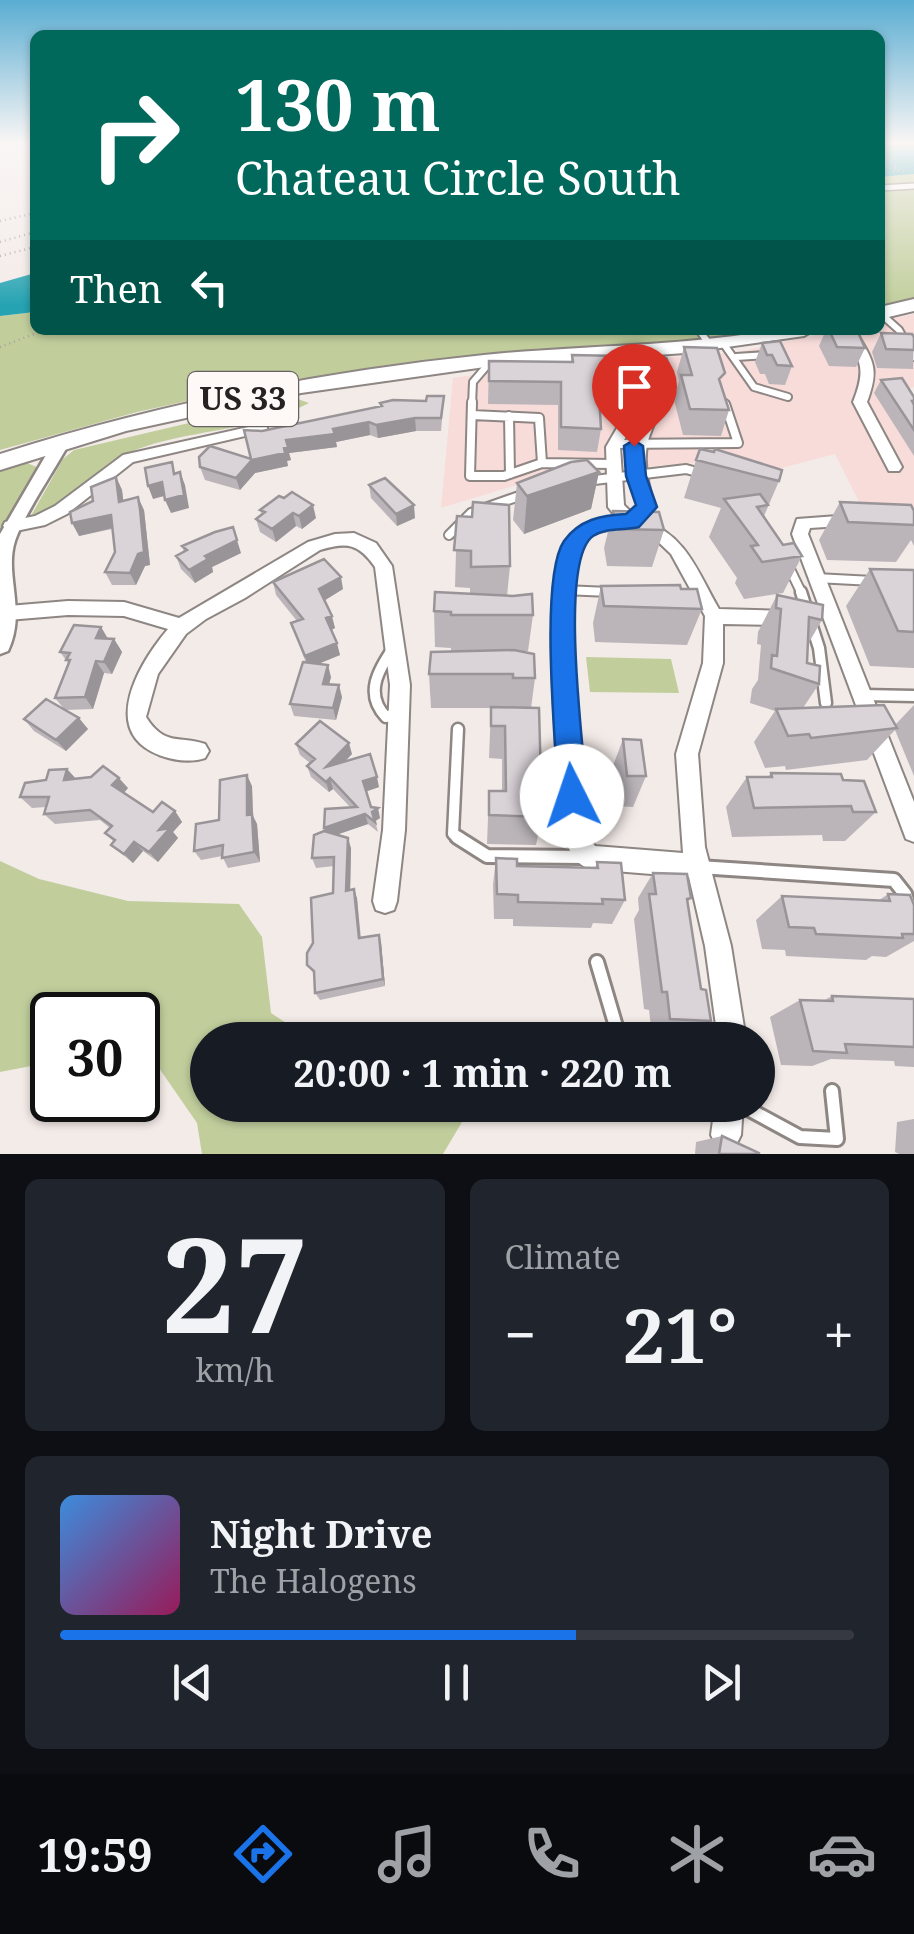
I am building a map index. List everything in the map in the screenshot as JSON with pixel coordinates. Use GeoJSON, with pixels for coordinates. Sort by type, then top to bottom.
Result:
{"type":"FeatureCollection","features":[{"type":"Feature","properties":{"kind":"main road"},"geometry":{"type":"LineString","coordinates":[[885,312],[914,305]]}},
{"type":"Feature","properties":{"kind":"main road","name":"US 33"},"geometry":{"type":"LineString","coordinates":[[0,462],[162,415],[251,397],[490,360],[713,346],[775,346],[795,335]]}},
{"type":"Feature","properties":{"kind":"street"},"geometry":{"type":"LineString","coordinates":[[852,335],[868,363],[869,379],[860,402],[894,468]]}},
{"type":"Feature","properties":{"kind":"street"},"geometry":{"type":"LineString","coordinates":[[631,522],[616,507],[612,470],[614,444],[646,390],[648,379],[641,351]]}},
{"type":"Feature","properties":{"kind":"street"},"geometry":{"type":"LineString","coordinates":[[631,522],[647,507],[636,476],[634,446],[667,384],[661,362],[641,351]]}},
{"type":"Feature","properties":{"kind":"street"},"geometry":{"type":"LineString","coordinates":[[12,526],[40,521],[61,510],[128,458],[262,428]]}},
{"type":"Feature","properties":{"kind":"street"},"geometry":{"type":"LineString","coordinates":[[0,645],[8,613],[1,554],[12,526],[60,443]]}},
{"type":"Feature","properties":{"kind":"street"},"geometry":{"type":"LineString","coordinates":[[867,521],[802,523],[800,534],[914,831]]}},
{"type":"Feature","properties":{"kind":"street"},"geometry":{"type":"LineString","coordinates":[[697,866],[589,856],[579,846],[575,833],[561,605],[572,547],[584,532],[606,522],[631,522],[658,532],[677,550],[692,595],[714,616],[812,619]]}},
{"type":"Feature","properties":{"kind":"street"},"geometry":{"type":"LineString","coordinates":[[198,751],[170,751],[152,744],[136,718],[142,681],[182,626],[326,540],[368,543],[383,566],[395,644],[398,714],[394,830],[385,901]]}},
{"type":"Feature","properties":{"kind":"street"},"geometry":{"type":"LineString","coordinates":[[8,613],[124,609],[182,626]]}},
{"type":"Feature","properties":{"kind":"street"},"geometry":{"type":"LineString","coordinates":[[714,616],[713,663],[687,754],[697,866],[718,946],[729,1022]]}},
{"type":"Feature","properties":{"kind":"lane"},"geometry":{"type":"LineString","coordinates":[[885,317],[899,330],[914,357]]}},
{"type":"Feature","properties":{"kind":"lane"},"geometry":{"type":"LineString","coordinates":[[899,330],[912,330]]}},
{"type":"Feature","properties":{"kind":"lane"},"geometry":{"type":"LineString","coordinates":[[713,346],[755,390],[764,396],[788,397]]}},
{"type":"Feature","properties":{"kind":"lane"},"geometry":{"type":"LineString","coordinates":[[490,360],[473,382],[470,476],[510,474],[542,463],[636,476],[686,469],[723,478]]}},
{"type":"Feature","properties":{"kind":"lane"},"geometry":{"type":"LineString","coordinates":[[614,444],[738,444],[720,387]]}},
{"type":"Feature","properties":{"kind":"lane"},"geometry":{"type":"LineString","coordinates":[[472,415],[539,418],[542,463]]}},
{"type":"Feature","properties":{"kind":"lane"},"geometry":{"type":"LineString","coordinates":[[509,416],[510,474]]}},
{"type":"Feature","properties":{"kind":"lane"},"geometry":{"type":"LineString","coordinates":[[576,483],[612,470]]}},
{"type":"Feature","properties":{"kind":"lane"},"geometry":{"type":"LineString","coordinates":[[449,535],[455,522],[466,516],[531,493]]}},
{"type":"Feature","properties":{"kind":"lane"},"geometry":{"type":"LineString","coordinates":[[778,547],[803,590],[812,619],[824,660],[826,703]]}},
{"type":"Feature","properties":{"kind":"lane"},"geometry":{"type":"LineString","coordinates":[[816,578],[888,582]]}},
{"type":"Feature","properties":{"kind":"lane"},"geometry":{"type":"LineString","coordinates":[[564,590],[623,592]]}},
{"type":"Feature","properties":{"kind":"lane"},"geometry":{"type":"LineString","coordinates":[[861,694],[914,696]]}},
{"type":"Feature","properties":{"kind":"lane"},"geometry":{"type":"LineString","coordinates":[[458,729],[453,834],[487,856],[589,856]]}},
{"type":"Feature","properties":{"kind":"lane"},"geometry":{"type":"LineString","coordinates":[[697,866],[894,880],[905,894],[914,921]]}},
{"type":"Feature","properties":{"kind":"lane"},"geometry":{"type":"LineString","coordinates":[[597,962],[615,1022]]}},
{"type":"Feature","properties":{"kind":"lane"},"geometry":{"type":"LineString","coordinates":[[772,1122],[800,1137],[837,1139],[832,1092]]}},
{"type":"Feature","properties":{"kind":"path"},"geometry":{"type":"LineString","coordinates":[[0,222],[30,214]]}},
{"type":"Feature","properties":{"kind":"path"},"geometry":{"type":"LineString","coordinates":[[0,242],[30,233]]}},
{"type":"Feature","properties":{"kind":"path"},"geometry":{"type":"LineString","coordinates":[[0,256],[30,247]]}},
{"type":"Feature","properties":{"kind":"path"},"geometry":{"type":"LineString","coordinates":[[0,347],[31,335]]}},
{"type":"Feature","properties":{"kind":"shaded area"},"geometry":{"type":"Polygon","coordinates":[[[914,314],[914,387],[901,391],[914,414],[914,507],[861,506],[835,454],[770,471],[727,460],[550,475],[441,508],[453,378],[516,369],[737,352],[817,335],[885,335],[885,320],[914,314]]]}},
{"type":"Feature","properties":{"kind":"green space"},"geometry":{"type":"Polygon","coordinates":[[[885,197],[914,197],[914,305],[885,312],[885,197]]]}},
{"type":"Feature","properties":{"kind":"green space"},"geometry":{"type":"Polygon","coordinates":[[[30,313],[30,335],[755,335],[542,357],[236,400],[233,391],[137,412],[0,450],[0,316],[30,313]]]}},
{"type":"Feature","properties":{"kind":"green space"},"geometry":{"type":"Polygon","coordinates":[[[295,398],[309,403],[263,420],[167,440],[121,456],[67,501],[44,513],[32,514],[63,459],[74,450],[295,398]]]}},
{"type":"Feature","properties":{"kind":"green space"},"geometry":{"type":"Polygon","coordinates":[[[27,463],[39,468],[0,534],[0,471],[27,463]]]}},
{"type":"Feature","properties":{"kind":"green space"},"geometry":{"type":"Polygon","coordinates":[[[586,657],[671,659],[679,693],[590,692],[586,657]]]}},
{"type":"Feature","properties":{"kind":"green space"},"geometry":{"type":"Polygon","coordinates":[[[0,861],[39,879],[128,901],[239,904],[262,937],[271,1013],[285,1022],[190,1022],[190,1113],[160,1069],[160,992],[30,992],[30,1066],[0,1072],[0,861]]]}},
{"type":"Feature","properties":{"kind":"green space"},"geometry":{"type":"Polygon","coordinates":[[[462,1122],[443,1154],[202,1154],[197,1123],[462,1122]]]}},
{"type":"Feature","properties":{"kind":"water"},"geometry":{"type":"Polygon","coordinates":[[[30,274],[30,313],[0,316],[0,283],[30,274]]]}},
{"type":"Feature","properties":{"kind":"building"},"geometry":{"type":"Polygon","coordinates":[[[885,333],[914,337],[914,350],[886,349],[882,335],[885,333]]]}},
{"type":"Feature","properties":{"kind":"building"},"geometry":{"type":"Polygon","coordinates":[[[831,335],[859,335],[865,348],[837,347],[831,335]]]}},
{"type":"Feature","properties":{"kind":"building"},"geometry":{"type":"Polygon","coordinates":[[[780,341],[792,366],[777,365],[762,343],[780,341]]]}},
{"type":"Feature","properties":{"kind":"building"},"geometry":{"type":"Polygon","coordinates":[[[684,347],[717,348],[725,373],[719,379],[729,410],[690,409],[681,375],[692,375],[684,347]]]}},
{"type":"Feature","properties":{"kind":"building"},"geometry":{"type":"Polygon","coordinates":[[[572,355],[620,356],[625,375],[598,375],[601,429],[561,427],[561,382],[489,381],[489,361],[573,362],[572,355]]]}},
{"type":"Feature","properties":{"kind":"building"},"geometry":{"type":"Polygon","coordinates":[[[902,378],[914,397],[914,430],[881,380],[902,378]]]}},
{"type":"Feature","properties":{"kind":"building"},"geometry":{"type":"Polygon","coordinates":[[[427,396],[444,396],[441,418],[376,425],[369,422],[333,429],[335,434],[286,440],[285,453],[252,460],[236,478],[200,467],[199,457],[210,446],[251,459],[244,430],[262,431],[382,406],[380,403],[393,400],[426,401],[427,396]]]}},
{"type":"Feature","properties":{"kind":"building"},"geometry":{"type":"Polygon","coordinates":[[[700,449],[715,449],[782,470],[779,481],[696,460],[700,449]]]}},
{"type":"Feature","properties":{"kind":"building"},"geometry":{"type":"Polygon","coordinates":[[[587,460],[599,472],[527,496],[517,483],[571,462],[587,460]]]}},
{"type":"Feature","properties":{"kind":"building"},"geometry":{"type":"Polygon","coordinates":[[[172,462],[174,474],[180,472],[184,495],[165,500],[162,482],[148,486],[145,468],[172,462]]]}},
{"type":"Feature","properties":{"kind":"building"},"geometry":{"type":"Polygon","coordinates":[[[116,477],[119,502],[138,497],[140,509],[144,552],[138,554],[130,573],[105,572],[115,552],[111,515],[72,523],[70,512],[93,501],[91,487],[116,477]]]}},
{"type":"Feature","properties":{"kind":"building"},"geometry":{"type":"Polygon","coordinates":[[[385,478],[414,505],[396,514],[369,485],[385,478]]]}},
{"type":"Feature","properties":{"kind":"building"},"geometry":{"type":"Polygon","coordinates":[[[292,492],[313,505],[299,516],[293,513],[272,529],[256,519],[265,512],[260,510],[292,492]]]}},
{"type":"Feature","properties":{"kind":"building"},"geometry":{"type":"Polygon","coordinates":[[[760,494],[768,505],[757,507],[783,545],[794,543],[802,556],[762,562],[751,546],[758,545],[724,499],[760,494]]]}},
{"type":"Feature","properties":{"kind":"building"},"geometry":{"type":"Polygon","coordinates":[[[473,502],[509,505],[510,566],[471,567],[471,551],[454,550],[457,516],[472,517],[473,502]]]}},
{"type":"Feature","properties":{"kind":"building"},"geometry":{"type":"Polygon","coordinates":[[[840,502],[911,505],[914,525],[848,522],[840,502]]]}},
{"type":"Feature","properties":{"kind":"building"},"geometry":{"type":"Polygon","coordinates":[[[613,511],[659,512],[664,530],[616,529],[613,511]]]}},
{"type":"Feature","properties":{"kind":"building"},"geometry":{"type":"Polygon","coordinates":[[[233,527],[237,540],[205,556],[208,559],[189,570],[176,556],[187,550],[182,546],[233,527]]]}},
{"type":"Feature","properties":{"kind":"building"},"geometry":{"type":"Polygon","coordinates":[[[324,559],[341,577],[319,589],[332,616],[326,618],[337,643],[305,656],[291,623],[303,619],[273,582],[324,559]]]}},
{"type":"Feature","properties":{"kind":"building"},"geometry":{"type":"Polygon","coordinates":[[[870,569],[914,570],[914,632],[898,631],[870,569]]]}},
{"type":"Feature","properties":{"kind":"building"},"geometry":{"type":"Polygon","coordinates":[[[680,585],[681,589],[697,589],[702,609],[604,606],[601,586],[680,585]]]}},
{"type":"Feature","properties":{"kind":"building"},"geometry":{"type":"Polygon","coordinates":[[[435,592],[532,594],[533,615],[451,615],[434,611],[435,592]]]}},
{"type":"Feature","properties":{"kind":"building"},"geometry":{"type":"Polygon","coordinates":[[[777,595],[823,605],[822,620],[809,617],[807,663],[820,666],[819,684],[771,668],[772,655],[777,656],[781,609],[776,608],[777,595]]]}},
{"type":"Feature","properties":{"kind":"building"},"geometry":{"type":"Polygon","coordinates":[[[74,625],[101,627],[96,638],[114,639],[104,662],[96,661],[85,697],[55,698],[70,660],[66,660],[70,653],[60,652],[74,625]]]}},
{"type":"Feature","properties":{"kind":"building"},"geometry":{"type":"Polygon","coordinates":[[[514,650],[534,654],[535,678],[513,678],[513,674],[429,674],[431,652],[514,650]]]}},
{"type":"Feature","properties":{"kind":"building"},"geometry":{"type":"Polygon","coordinates":[[[303,662],[328,665],[323,684],[339,685],[333,708],[290,704],[303,662]]]}},
{"type":"Feature","properties":{"kind":"building"},"geometry":{"type":"Polygon","coordinates":[[[46,699],[79,718],[56,740],[24,719],[46,699]]]}},
{"type":"Feature","properties":{"kind":"building"},"geometry":{"type":"Polygon","coordinates":[[[884,705],[897,728],[811,738],[809,734],[788,736],[776,709],[884,705]]]}},
{"type":"Feature","properties":{"kind":"building"},"geometry":{"type":"Polygon","coordinates":[[[491,707],[539,708],[542,817],[489,815],[489,791],[506,791],[505,726],[491,726],[491,707]]]}},
{"type":"Feature","properties":{"kind":"building"},"geometry":{"type":"Polygon","coordinates":[[[320,721],[349,743],[326,767],[370,754],[377,777],[363,781],[371,807],[378,808],[372,812],[375,822],[365,814],[324,828],[325,809],[357,807],[330,778],[326,782],[307,766],[315,759],[296,744],[320,721]]]}},
{"type":"Feature","properties":{"kind":"building"},"geometry":{"type":"Polygon","coordinates":[[[623,739],[641,740],[646,776],[627,776],[623,739]]]}},
{"type":"Feature","properties":{"kind":"building"},"geometry":{"type":"Polygon","coordinates":[[[103,766],[119,778],[112,785],[153,812],[162,802],[175,811],[159,830],[170,828],[149,852],[134,842],[124,854],[111,845],[115,840],[105,833],[112,826],[90,810],[44,814],[49,797],[20,797],[25,783],[46,780],[49,770],[67,769],[64,780],[91,777],[103,766]]]}},
{"type":"Feature","properties":{"kind":"building"},"geometry":{"type":"Polygon","coordinates":[[[771,773],[841,774],[843,780],[864,781],[876,812],[853,812],[851,806],[754,808],[747,777],[772,777],[771,773]]]}},
{"type":"Feature","properties":{"kind":"building"},"geometry":{"type":"Polygon","coordinates":[[[247,775],[247,815],[252,814],[254,852],[222,858],[223,845],[194,851],[196,824],[219,820],[220,780],[247,775]]]}},
{"type":"Feature","properties":{"kind":"building"},"geometry":{"type":"Polygon","coordinates":[[[324,831],[348,838],[346,891],[354,889],[359,938],[379,935],[383,979],[315,993],[314,971],[307,965],[307,953],[313,943],[311,898],[333,893],[334,857],[312,858],[314,835],[324,831]]]}},
{"type":"Feature","properties":{"kind":"building"},"geometry":{"type":"Polygon","coordinates":[[[496,858],[517,859],[517,866],[598,868],[597,862],[621,863],[625,900],[602,899],[603,904],[518,902],[518,895],[497,894],[496,858]]]}},
{"type":"Feature","properties":{"kind":"building"},"geometry":{"type":"Polygon","coordinates":[[[653,873],[687,874],[691,898],[687,899],[701,989],[706,990],[711,1021],[670,1019],[667,992],[662,992],[649,894],[656,894],[653,873]]]}},
{"type":"Feature","properties":{"kind":"building"},"geometry":{"type":"Polygon","coordinates":[[[888,894],[910,895],[914,934],[902,934],[903,938],[816,934],[814,928],[789,927],[782,896],[890,901],[888,894]]]}},
{"type":"Feature","properties":{"kind":"building"},"geometry":{"type":"Polygon","coordinates":[[[832,996],[914,999],[914,1047],[845,1044],[847,1053],[813,1051],[800,1000],[833,1001],[832,996]]]}},
{"type":"Feature","properties":{"kind":"building"},"geometry":{"type":"Polygon","coordinates":[[[722,1136],[759,1153],[759,1154],[719,1154],[722,1136]]]}},
{"type":"Feature","properties":{"kind":"route"},"geometry":{"type":"LineString","coordinates":[[572,796],[561,605],[572,547],[584,532],[606,522],[631,522],[647,507],[636,476],[634,446]]}}]}
